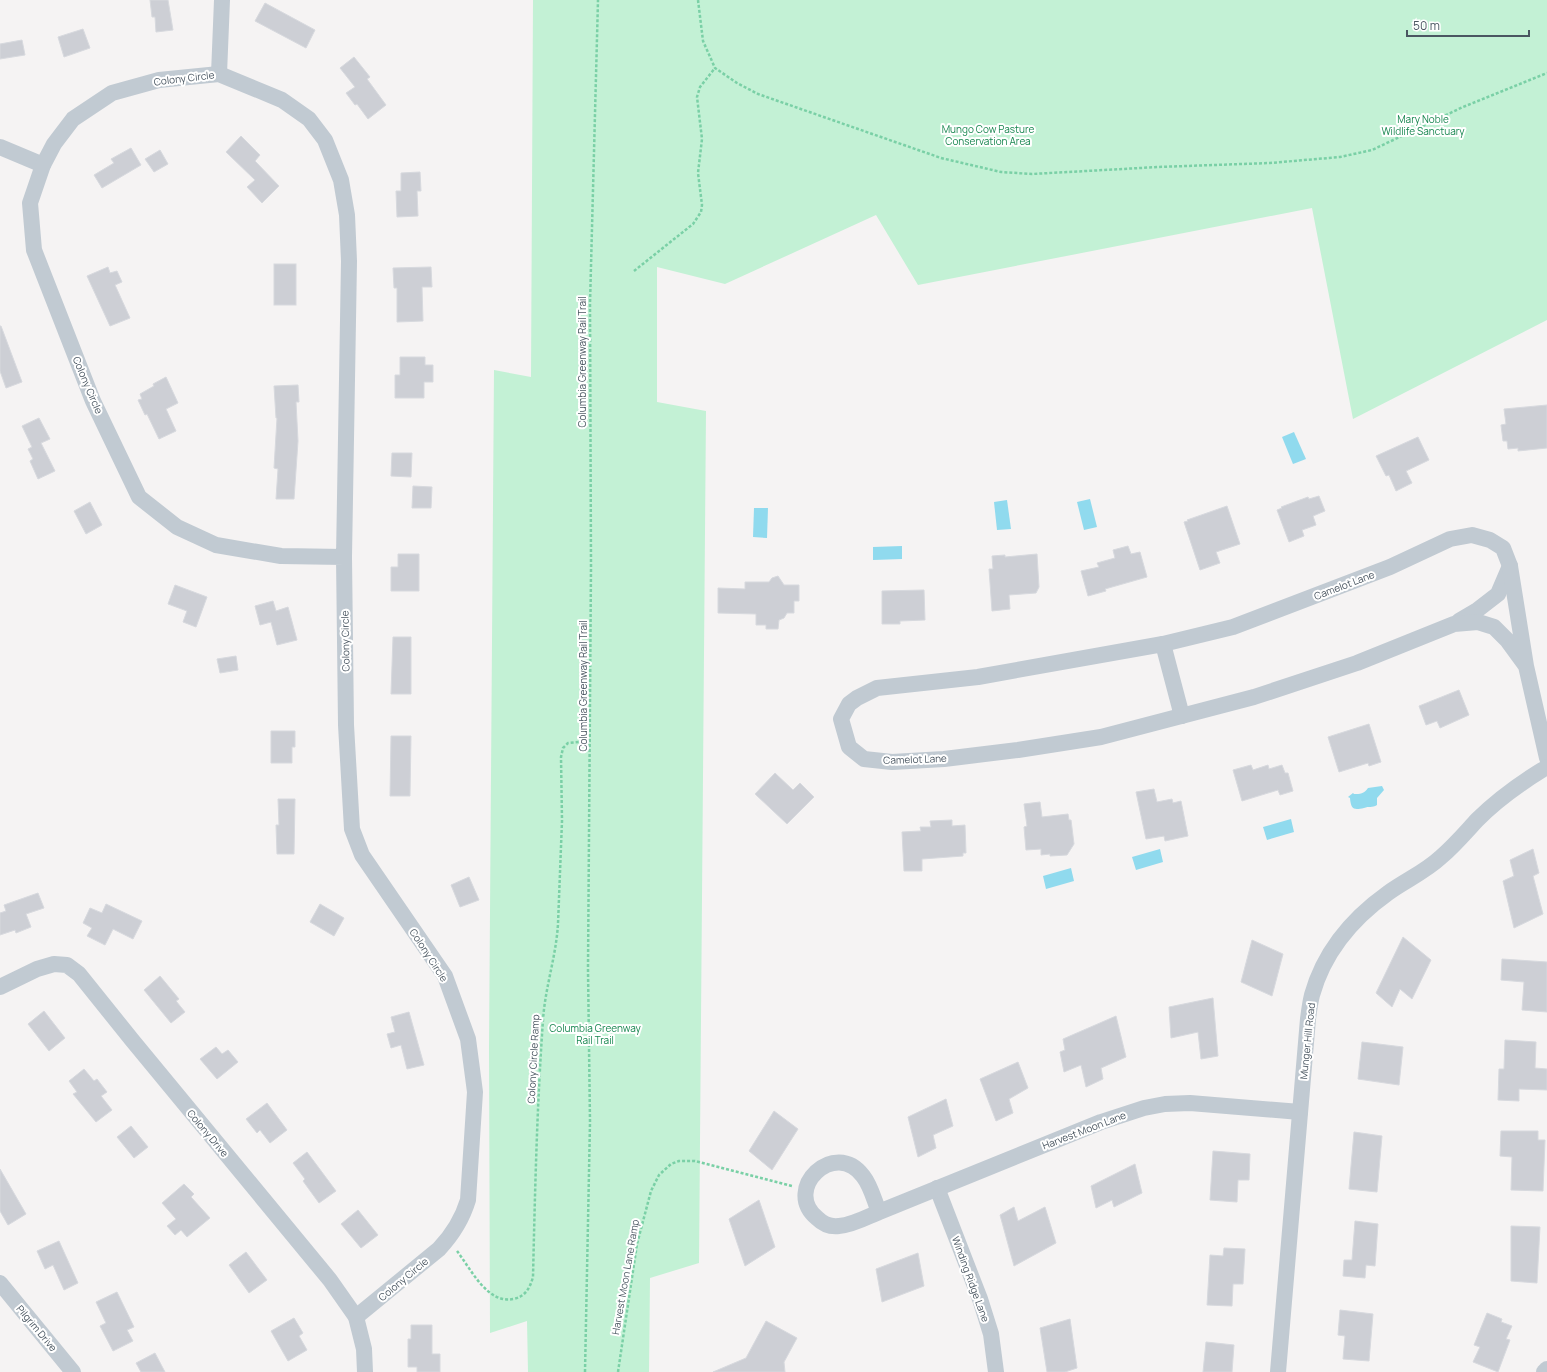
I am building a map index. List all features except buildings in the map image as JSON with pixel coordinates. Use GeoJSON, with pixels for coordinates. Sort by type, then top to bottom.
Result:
{"type":"FeatureCollection","features":[{"type":"Feature","properties":{"kind":"street"},"geometry":{"type":"LineString","coordinates":[[219,74],[222,0]]}},
{"type":"Feature","properties":{"kind":"street","name":"Colony Circle"},"geometry":{"type":"LineString","coordinates":[[344,557],[281,556],[216,545],[177,527],[139,497],[93,401],[34,250],[30,203],[43,165],[54,144],[73,119],[112,93],[159,80],[219,74],[282,100],[309,119],[325,140],[341,180],[347,215],[349,261],[344,557],[346,725],[352,829],[362,855],[445,976],[468,1039],[475,1092],[468,1200],[459,1226],[449,1239],[356,1317]]}},
{"type":"Feature","properties":{"kind":"street"},"geometry":{"type":"LineString","coordinates":[[0,147],[43,165]]}},
{"type":"Feature","properties":{"kind":"street","name":"Camelot Lane"},"geometry":{"type":"LineString","coordinates":[[1510,566],[1498,594],[1476,611],[1454,624],[1358,663],[1254,697],[1101,737],[944,759],[892,762],[864,759],[849,747],[841,719],[849,704],[857,698],[877,688],[978,677],[1163,644],[1233,627],[1390,567],[1450,539],[1472,535],[1490,540],[1503,548],[1510,566],[1526,666],[1547,758]]}},
{"type":"Feature","properties":{"kind":"street","name":"Camelot Lane"},"geometry":{"type":"LineString","coordinates":[[1454,624],[1478,622],[1494,627],[1507,640],[1526,666]]}},
{"type":"Feature","properties":{"kind":"street"},"geometry":{"type":"LineString","coordinates":[[1163,644],[1182,716]]}},
{"type":"Feature","properties":{"kind":"street","name":"Munger Hill Road"},"geometry":{"type":"LineString","coordinates":[[1278,1372],[1308,1019],[1312,996],[1321,971],[1330,953],[1344,933],[1363,912],[1389,892],[1424,872],[1441,858],[1478,820],[1505,796],[1526,780],[1547,767]]}},
{"type":"Feature","properties":{"kind":"street","name":"Colony Drive"},"geometry":{"type":"LineString","coordinates":[[0,987],[37,969],[54,964],[67,965],[79,974],[330,1280],[356,1317],[364,1350],[365,1372]]}},
{"type":"Feature","properties":{"kind":"street","name":"Harvest Moon Lane"},"geometry":{"type":"LineString","coordinates":[[806,1190],[807,1203],[813,1216],[824,1224],[831,1226],[845,1226],[1101,1122],[1144,1108],[1165,1104],[1190,1102],[1300,1112]]}},
{"type":"Feature","properties":{"kind":"street"},"geometry":{"type":"LineString","coordinates":[[806,1190],[811,1177],[821,1167],[834,1163],[847,1164],[859,1171],[864,1176],[879,1212]]}},
{"type":"Feature","properties":{"kind":"street","name":"Winding Ridge Lane"},"geometry":{"type":"LineString","coordinates":[[937,1188],[980,1299],[989,1327],[996,1372]]}},
{"type":"Feature","properties":{"kind":"street","name":"Pilgrim Drive"},"geometry":{"type":"LineString","coordinates":[[0,1283],[73,1372]]}},
{"type":"Feature","properties":{"kind":"street"},"geometry":{"type":"LineString","coordinates":[[1544,1372],[1547,1369]]}},
{"type":"Feature","properties":{"kind":"path","name":"Columbia Greenway Rail Trail"},"geometry":{"type":"LineString","coordinates":[[585,1372],[590,1122],[588,969],[591,741],[590,304],[598,0]]}},
{"type":"Feature","properties":{"kind":"path"},"geometry":{"type":"LineString","coordinates":[[698,0],[703,41],[715,68],[738,83],[758,94],[941,158],[1001,172],[1032,174],[1270,163],[1340,157],[1372,150],[1463,107],[1547,73]]}},
{"type":"Feature","properties":{"kind":"path"},"geometry":{"type":"LineString","coordinates":[[634,272],[693,224],[698,219],[701,212],[702,198],[698,173],[702,139],[697,97],[700,87],[715,68]]}},
{"type":"Feature","properties":{"kind":"path","name":"Colony Circle Ramp"},"geometry":{"type":"LineString","coordinates":[[449,1239],[482,1284],[495,1297],[503,1300],[520,1297],[531,1285],[533,1277],[535,1183],[543,1014],[558,930],[562,821],[560,757],[563,748],[568,743],[591,741]]}},
{"type":"Feature","properties":{"kind":"path","name":"Harvest Moon Lane Ramp"},"geometry":{"type":"LineString","coordinates":[[618,1372],[637,1244],[651,1191],[655,1182],[665,1169],[679,1161],[695,1161],[806,1190]]}},
{"type":"Feature","properties":{"kind":"green space"},"geometry":{"type":"Polygon","coordinates":[[[533,0],[1547,0],[1547,320],[1353,419],[1312,208],[918,285],[876,215],[725,284],[657,267],[657,402],[706,411],[699,1263],[650,1278],[649,1372],[528,1372],[527,1321],[490,1333],[489,1048],[494,370],[531,377],[533,0]]]}},
{"type":"Feature","properties":{"kind":"water"},"geometry":{"type":"Polygon","coordinates":[[[1294,432],[1306,459],[1293,464],[1282,437],[1294,432]]]}},
{"type":"Feature","properties":{"kind":"water"},"geometry":{"type":"Polygon","coordinates":[[[1090,499],[1097,527],[1084,530],[1077,502],[1090,499]]]}},
{"type":"Feature","properties":{"kind":"water"},"geometry":{"type":"Polygon","coordinates":[[[1007,500],[1011,529],[997,530],[994,502],[1007,500]]]}},
{"type":"Feature","properties":{"kind":"water"},"geometry":{"type":"Polygon","coordinates":[[[754,508],[768,508],[767,538],[753,537],[754,508]]]}},
{"type":"Feature","properties":{"kind":"water"},"geometry":{"type":"Polygon","coordinates":[[[902,546],[902,559],[873,560],[873,547],[902,546]]]}},
{"type":"Feature","properties":{"kind":"water"},"geometry":{"type":"Polygon","coordinates":[[[1382,786],[1384,790],[1377,798],[1377,805],[1358,809],[1352,807],[1350,798],[1348,797],[1353,793],[1360,794],[1368,788],[1382,786]]]}},
{"type":"Feature","properties":{"kind":"water"},"geometry":{"type":"Polygon","coordinates":[[[1291,819],[1294,832],[1267,840],[1263,827],[1291,819]]]}},
{"type":"Feature","properties":{"kind":"water"},"geometry":{"type":"Polygon","coordinates":[[[1160,849],[1163,862],[1136,870],[1132,857],[1160,849]]]}},
{"type":"Feature","properties":{"kind":"water"},"geometry":{"type":"Polygon","coordinates":[[[1071,868],[1074,881],[1046,889],[1043,876],[1071,868]]]}},
{"type":"Feature","properties":{"kind":"park label","name":"Mary Noble Wildlife Sanctuary"},"geometry":{"type":"Point","coordinates":[1423,124]}},
{"type":"Feature","properties":{"kind":"park label","name":"Mungo Cow Pasture Conservation Area"},"geometry":{"type":"Point","coordinates":[988,134]}}]}
